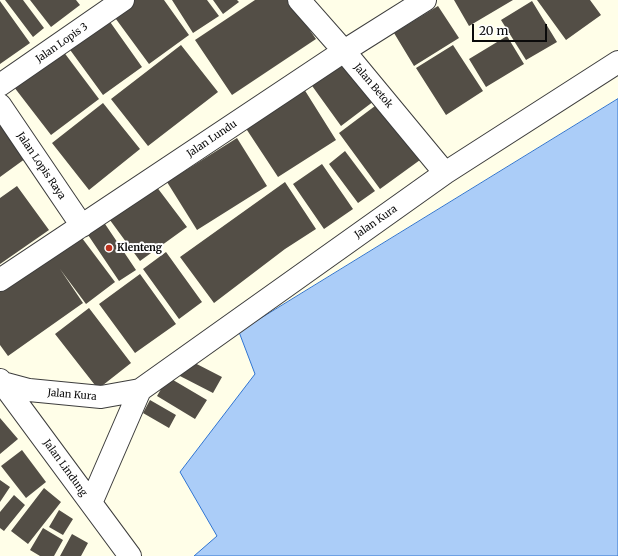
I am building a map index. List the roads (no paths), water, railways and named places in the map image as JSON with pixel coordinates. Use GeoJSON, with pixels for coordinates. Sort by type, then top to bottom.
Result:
{"type":"FeatureCollection","features":[{"type":"Feature","properties":{"kind":"street","name":"Jalan Lopis 3"},"geometry":{"type":"LineString","coordinates":[[0,85],[124,0]]}},
{"type":"Feature","properties":{"kind":"street","name":"Jalan Betok"},"geometry":{"type":"LineString","coordinates":[[299,0],[344,51],[446,173]]}},
{"type":"Feature","properties":{"kind":"street","name":"Jalan Lundu"},"geometry":{"type":"LineString","coordinates":[[0,280],[344,51],[425,0]]}},
{"type":"Feature","properties":{"kind":"street","name":"Jalan Kura"},"geometry":{"type":"LineString","coordinates":[[2,382],[29,390],[101,397],[140,390],[446,173],[618,62]]}},
{"type":"Feature","properties":{"kind":"street","name":"Jalan Lopis Raya"},"geometry":{"type":"LineString","coordinates":[[0,106],[82,226]]}},
{"type":"Feature","properties":{"kind":"street","name":"Jalan Lindung"},"geometry":{"type":"LineString","coordinates":[[2,382],[130,556]]}},
{"type":"Feature","properties":{"kind":"street"},"geometry":{"type":"LineString","coordinates":[[91,503],[140,390]]}},
{"type":"Feature","properties":{"kind":"water"},"geometry":{"type":"Polygon","coordinates":[[[618,99],[618,556],[194,556],[217,536],[180,472],[255,374],[239,332],[618,99]]]}},
{"type":"Feature","properties":{"kind":"place","name":"Klenteng"},"geometry":{"type":"Point","coordinates":[109,248]}}]}
